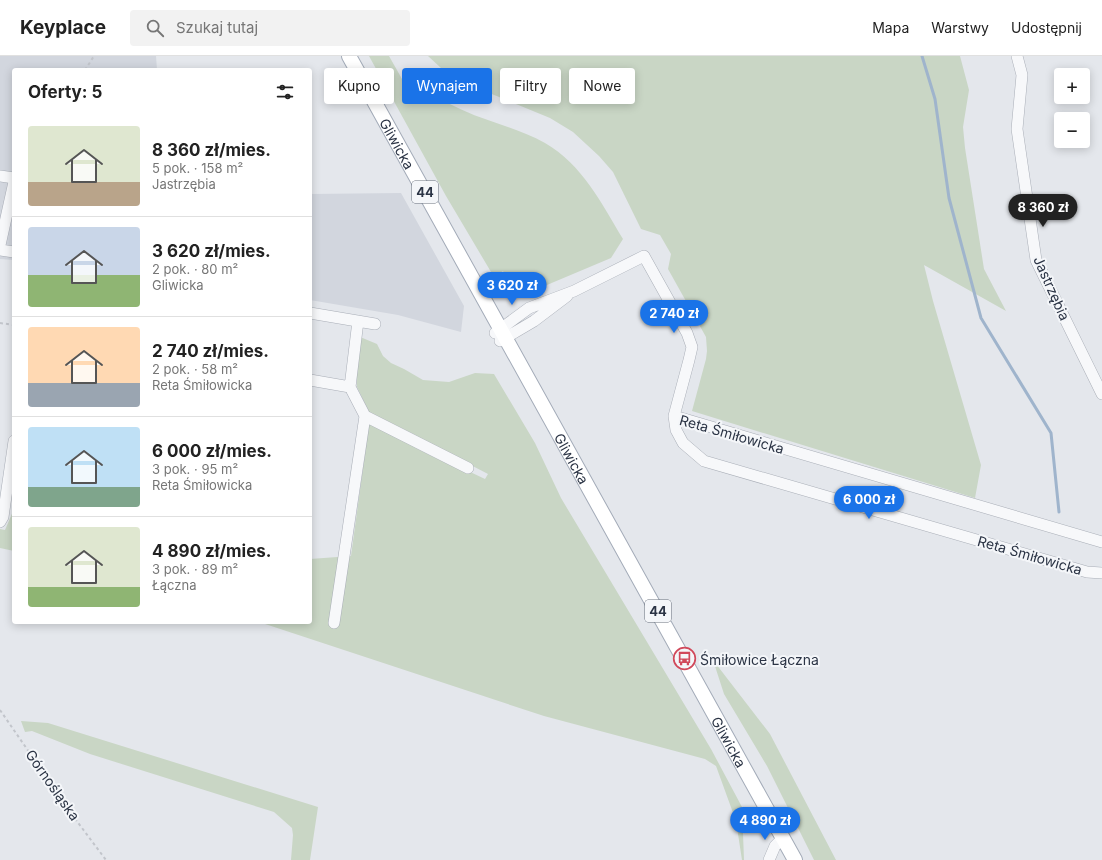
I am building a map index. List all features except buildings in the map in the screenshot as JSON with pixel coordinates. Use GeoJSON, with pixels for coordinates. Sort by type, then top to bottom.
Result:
{"type":"FeatureCollection","features":[{"type":"Feature","properties":{"kind":"main road","name":"Gliwicka"},"geometry":{"type":"LineString","coordinates":[[349,56],[500,335],[795,860]]}},
{"type":"Feature","properties":{"kind":"street","name":"Jastrzębia"},"geometry":{"type":"LineString","coordinates":[[1017,56],[1022,75],[1017,129],[1036,260],[1102,394]]}},
{"type":"Feature","properties":{"kind":"street"},"geometry":{"type":"LineString","coordinates":[[0,176],[12,178]]}},
{"type":"Feature","properties":{"kind":"street"},"geometry":{"type":"LineString","coordinates":[[0,245],[12,191]]}},
{"type":"Feature","properties":{"kind":"street"},"geometry":{"type":"LineString","coordinates":[[0,250],[12,252]]}},
{"type":"Feature","properties":{"kind":"street"},"geometry":{"type":"LineString","coordinates":[[500,335],[529,308],[574,291],[644,256],[687,333],[692,347],[674,416]]}},
{"type":"Feature","properties":{"kind":"street"},"geometry":{"type":"LineString","coordinates":[[312,313],[375,324]]}},
{"type":"Feature","properties":{"kind":"street"},"geometry":{"type":"LineString","coordinates":[[358,321],[350,387],[365,416],[468,468]]}},
{"type":"Feature","properties":{"kind":"street"},"geometry":{"type":"LineString","coordinates":[[312,380],[350,387]]}},
{"type":"Feature","properties":{"kind":"street"},"geometry":{"type":"LineString","coordinates":[[334,623],[365,416]]}},
{"type":"Feature","properties":{"kind":"street","name":"Reta Śmiłowicka"},"geometry":{"type":"LineString","coordinates":[[1102,541],[674,416],[676,430],[683,443],[704,460],[1087,572],[1102,573]]}},
{"type":"Feature","properties":{"kind":"street"},"geometry":{"type":"LineString","coordinates":[[0,522],[3,517],[12,455]]}},
{"type":"Feature","properties":{"kind":"street"},"geometry":{"type":"LineString","coordinates":[[769,860],[775,846],[783,838]]}},
{"type":"Feature","properties":{"kind":"path"},"geometry":{"type":"LineString","coordinates":[[86,68],[94,56]]}},
{"type":"Feature","properties":{"kind":"path"},"geometry":{"type":"LineString","coordinates":[[0,323],[12,325]]}},
{"type":"Feature","properties":{"kind":"path","name":"Górnośląska"},"geometry":{"type":"LineString","coordinates":[[0,710],[76,820],[106,860]]}},
{"type":"Feature","properties":{"kind":"shaded area"},"geometry":{"type":"Polygon","coordinates":[[[0,56],[156,56],[157,68],[12,68],[12,260],[0,259],[0,56]]]}},
{"type":"Feature","properties":{"kind":"shaded area"},"geometry":{"type":"Polygon","coordinates":[[[401,193],[464,306],[461,332],[398,315],[312,300],[312,194],[401,193]]]}},
{"type":"Feature","properties":{"kind":"green space"},"geometry":{"type":"Polygon","coordinates":[[[369,56],[389,56],[402,79],[402,104],[450,104],[476,116],[534,137],[558,152],[570,162],[590,186],[623,239],[611,258],[535,290],[513,288],[503,271],[494,277],[446,196],[394,101],[394,68],[376,68],[369,56]]]}},
{"type":"Feature","properties":{"kind":"green space"},"geometry":{"type":"Polygon","coordinates":[[[428,56],[960,56],[969,90],[963,127],[965,148],[984,269],[1006,311],[924,265],[933,301],[981,465],[975,498],[692,411],[706,359],[706,337],[668,269],[671,254],[660,235],[641,229],[613,172],[599,156],[573,132],[550,118],[516,104],[561,104],[561,68],[500,68],[500,97],[492,94],[492,68],[441,68],[428,56]]]}},
{"type":"Feature","properties":{"kind":"green space"},"geometry":{"type":"Polygon","coordinates":[[[353,334],[377,344],[383,356],[391,363],[423,380],[449,382],[475,373],[494,374],[535,443],[561,498],[711,749],[742,807],[744,860],[742,860],[736,821],[716,766],[705,759],[544,716],[265,624],[312,624],[312,559],[351,556],[369,424],[485,479],[488,474],[369,412],[357,387],[353,334]]]}},
{"type":"Feature","properties":{"kind":"green space"},"geometry":{"type":"Polygon","coordinates":[[[12,514],[12,551],[0,548],[0,529],[5,530],[12,514]]]}},
{"type":"Feature","properties":{"kind":"green space"},"geometry":{"type":"Polygon","coordinates":[[[713,660],[770,734],[836,860],[814,860],[767,766],[724,694],[713,660]]]}},
{"type":"Feature","properties":{"kind":"green space"},"geometry":{"type":"Polygon","coordinates":[[[21,721],[48,723],[318,807],[310,860],[291,860],[293,835],[292,828],[274,812],[90,754],[32,731],[25,732],[21,721]]]}},
{"type":"Feature","properties":{"kind":"waterway"},"geometry":{"type":"LineString","coordinates":[[922,56],[935,99],[949,198],[981,318],[1051,433],[1059,512]]}},
{"type":"Feature","properties":{"kind":"place","name":"Śmiłowice Łączna"},"geometry":{"type":"Point","coordinates":[685,659]}}]}
